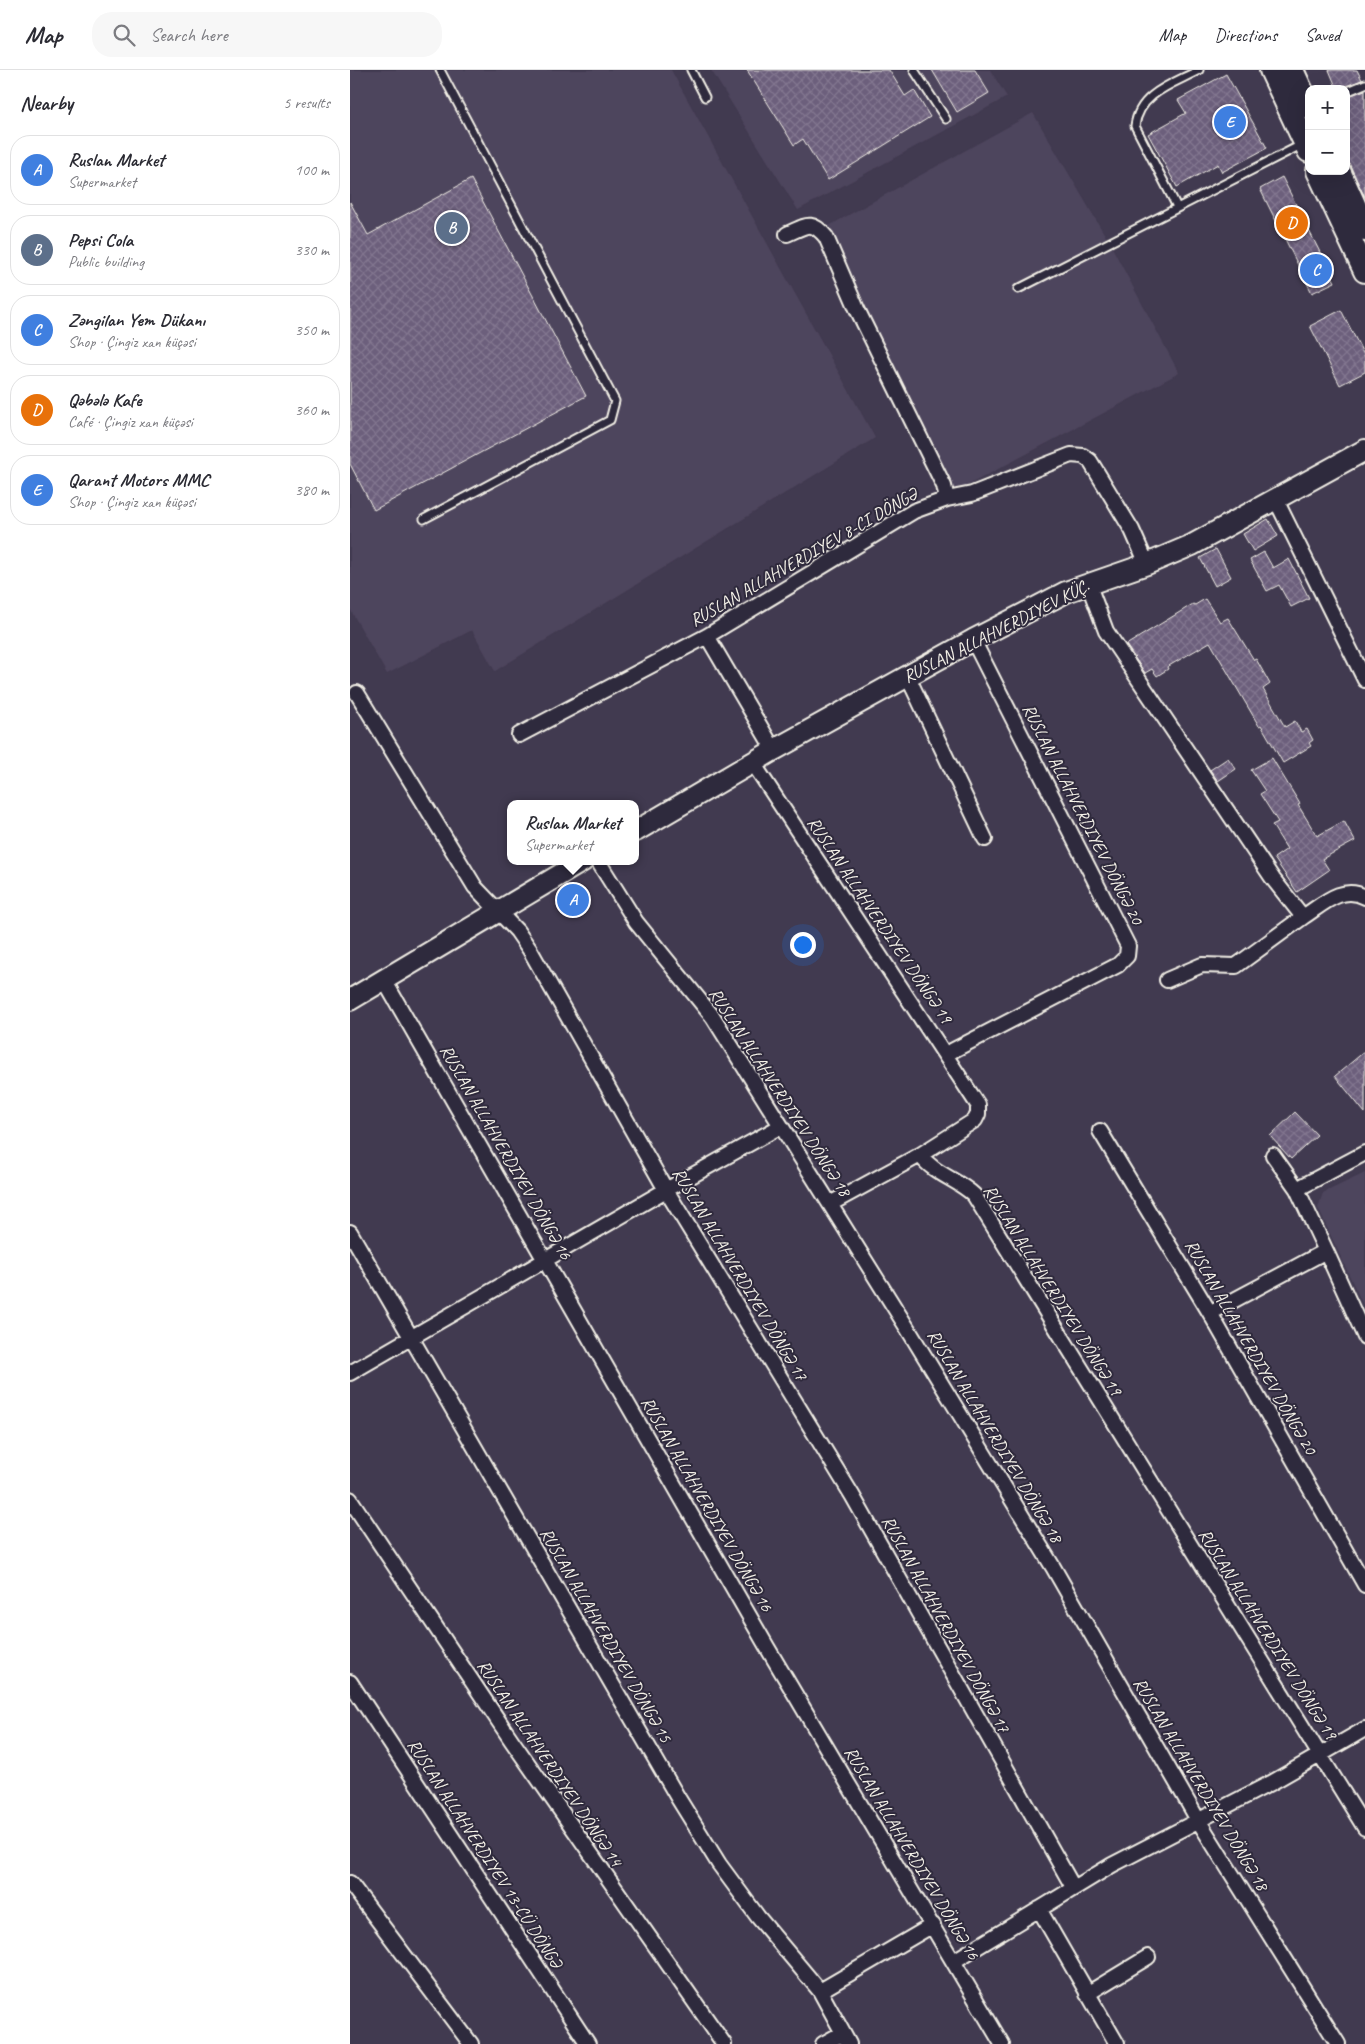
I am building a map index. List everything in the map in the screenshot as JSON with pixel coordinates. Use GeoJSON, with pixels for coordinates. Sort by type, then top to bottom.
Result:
{"type":"FeatureCollection","features":[{"type":"Feature","properties":{"kind":"main road"},"geometry":{"type":"LineString","coordinates":[[1271,70],[1305,143]]}},
{"type":"Feature","properties":{"kind":"main road"},"geometry":{"type":"LineString","coordinates":[[1292,70],[1305,98]]}},
{"type":"Feature","properties":{"kind":"main road"},"geometry":{"type":"LineString","coordinates":[[1320,175],[1365,271]]}},
{"type":"Feature","properties":{"kind":"main road"},"geometry":{"type":"LineString","coordinates":[[1341,175],[1365,229]]}},
{"type":"Feature","properties":{"kind":"street"},"geometry":{"type":"LineString","coordinates":[[787,234],[809,224],[817,227],[826,237],[857,309],[944,486],[947,499]]}},
{"type":"Feature","properties":{"kind":"street","name":"RUSLAN ALLAHVERDIYEV KÜÇ."},"geometry":{"type":"LineString","coordinates":[[639,829],[774,750],[973,640],[1066,592],[1147,564],[1192,545],[1365,450]]}},
{"type":"Feature","properties":{"kind":"street","name":"RUSLAN ALLAHVERDIYEV 8-CI DÖNGƏ"},"geometry":{"type":"LineString","coordinates":[[519,735],[707,636],[914,511],[947,499],[972,494],[1071,455],[1083,456],[1090,461],[1132,530],[1147,564]]}},
{"type":"Feature","properties":{"kind":"street"},"geometry":{"type":"LineString","coordinates":[[1275,498],[1365,680]]}},
{"type":"Feature","properties":{"kind":"street"},"geometry":{"type":"LineString","coordinates":[[1088,583],[1106,631],[1273,879],[1303,917]]}},
{"type":"Feature","properties":{"kind":"street"},"geometry":{"type":"LineString","coordinates":[[707,636],[774,750]]}},
{"type":"Feature","properties":{"kind":"street","name":"RUSLAN ALLAHVERDIYEV DÖNGƏ 20"},"geometry":{"type":"LineString","coordinates":[[946,1054],[1118,965],[1127,956],[1128,946],[973,640]]}},
{"type":"Feature","properties":{"kind":"street"},"geometry":{"type":"LineString","coordinates":[[907,675],[985,839]]}},
{"type":"Feature","properties":{"kind":"street","name":"RUSLAN ALLAHVERDIYEV DÖNGƏ 17"},"geometry":{"type":"LineString","coordinates":[[357,693],[475,887],[500,912],[530,950],[666,1190],[852,1495],[1073,1887]]}},
{"type":"Feature","properties":{"kind":"street","name":"RUSLAN ALLAHVERDIYEV DÖNGƏ 19"},"geometry":{"type":"LineString","coordinates":[[753,763],[978,1105],[978,1114],[975,1120],[920,1155],[934,1170],[964,1185],[974,1196],[1365,1828]]}},
{"type":"Feature","properties":{"kind":"street"},"geometry":{"type":"LineString","coordinates":[[350,1000],[576,865]]}},
{"type":"Feature","properties":{"kind":"street","name":"RUSLAN ALLAHVERDIYEV DÖNGƏ 18"},"geometry":{"type":"LineString","coordinates":[[600,865],[636,922],[713,1017],[830,1204],[1053,1567],[1198,1820],[1338,2044]]}},
{"type":"Feature","properties":{"kind":"street"},"geometry":{"type":"LineString","coordinates":[[1167,980],[1202,964],[1236,966],[1303,917],[1340,893],[1352,891],[1365,897]]}},
{"type":"Feature","properties":{"kind":"street","name":"RUSLAN ALLAHVERDIYEV DÖNGƏ 16"},"geometry":{"type":"LineString","coordinates":[[384,980],[767,1647],[1002,2044]]}},
{"type":"Feature","properties":{"kind":"street"},"geometry":{"type":"LineString","coordinates":[[350,1374],[666,1190],[781,1126]]}},
{"type":"Feature","properties":{"kind":"street","name":"RUSLAN ALLAHVERDIYEV DÖNGƏ 20"},"geometry":{"type":"LineString","coordinates":[[1100,1131],[1210,1313],[1365,1584]]}},
{"type":"Feature","properties":{"kind":"street"},"geometry":{"type":"LineString","coordinates":[[1297,1189],[1365,1152]]}},
{"type":"Feature","properties":{"kind":"street"},"geometry":{"type":"LineString","coordinates":[[830,1204],[920,1155]]}},
{"type":"Feature","properties":{"kind":"street"},"geometry":{"type":"LineString","coordinates":[[1273,1155],[1297,1189],[1365,1337]]}},
{"type":"Feature","properties":{"kind":"street","name":"RUSLAN ALLAHVERDIYEV DÖNGƏ 15"},"geometry":{"type":"LineString","coordinates":[[350,1232],[673,1789],[719,1864],[758,1917],[820,1991],[846,2038]]}},
{"type":"Feature","properties":{"kind":"street"},"geometry":{"type":"LineString","coordinates":[[1210,1313],[1326,1251]]}},
{"type":"Feature","properties":{"kind":"street","name":"RUSLAN ALLAHVERDIYEV DÖNGƏ 14"},"geometry":{"type":"LineString","coordinates":[[350,1499],[512,1741],[719,2042]]}},
{"type":"Feature","properties":{"kind":"street","name":"RUSLAN ALLAHVERDIYEV 13-CÜ DÖNGƏ"},"geometry":{"type":"LineString","coordinates":[[350,1682],[588,2044]]}},
{"type":"Feature","properties":{"kind":"street"},"geometry":{"type":"LineString","coordinates":[[954,1961],[1073,1887],[1321,1756],[1365,1729]]}},
{"type":"Feature","properties":{"kind":"street"},"geometry":{"type":"LineString","coordinates":[[350,1883],[471,2044]]}},
{"type":"Feature","properties":{"kind":"street"},"geometry":{"type":"LineString","coordinates":[[1038,1909],[1117,2044]]}},
{"type":"Feature","properties":{"kind":"street"},"geometry":{"type":"LineString","coordinates":[[820,1991],[933,1925]]}},
{"type":"Feature","properties":{"kind":"street"},"geometry":{"type":"LineString","coordinates":[[1087,1994],[1148,1956]]}},
{"type":"Feature","properties":{"kind":"street"},"geometry":{"type":"LineString","coordinates":[[823,2044],[846,2038]]}},
{"type":"Feature","properties":{"kind":"lane"},"geometry":{"type":"LineString","coordinates":[[424,519],[610,420],[615,401],[440,70]]}},
{"type":"Feature","properties":{"kind":"lane"},"geometry":{"type":"LineString","coordinates":[[691,70],[705,97]]}},
{"type":"Feature","properties":{"kind":"lane"},"geometry":{"type":"LineString","coordinates":[[914,70],[946,119]]}},
{"type":"Feature","properties":{"kind":"lane"},"geometry":{"type":"LineString","coordinates":[[1177,207],[1135,126],[1137,116],[1149,96],[1200,70]]}},
{"type":"Feature","properties":{"kind":"lane"},"geometry":{"type":"LineString","coordinates":[[1350,90],[1365,84]]}},
{"type":"Feature","properties":{"kind":"lane"},"geometry":{"type":"LineString","coordinates":[[1018,289],[1177,207],[1305,148]]}},
{"type":"Feature","properties":{"kind":"shaded area"},"geometry":{"type":"Polygon","coordinates":[[[350,70],[671,70],[875,438],[495,671],[472,630],[387,674],[350,609],[350,70]]]}},
{"type":"Feature","properties":{"kind":"shaded area"},"geometry":{"type":"Polygon","coordinates":[[[711,70],[990,70],[1007,97],[798,210],[711,70]]]}},
{"type":"Feature","properties":{"kind":"shaded area"},"geometry":{"type":"Polygon","coordinates":[[[1033,113],[1109,242],[1179,373],[953,493],[827,227],[1033,113]]]}},
{"type":"Feature","properties":{"kind":"shaded area"},"geometry":{"type":"Polygon","coordinates":[[[1365,1173],[1365,1309],[1318,1208],[1323,1193],[1365,1173]]]}},
{"type":"Feature","properties":{"kind":"building"},"geometry":{"type":"Polygon","coordinates":[[[747,70],[889,70],[905,96],[914,90],[930,117],[828,180],[803,139],[794,145],[747,70]]]}},
{"type":"Feature","properties":{"kind":"building"},"geometry":{"type":"Polygon","coordinates":[[[932,70],[975,70],[989,93],[957,112],[932,70]]]}},
{"type":"Feature","properties":{"kind":"building"},"geometry":{"type":"Polygon","coordinates":[[[1329,70],[1357,70],[1362,80],[1348,85],[1335,85],[1329,70]]]}},
{"type":"Feature","properties":{"kind":"building"},"geometry":{"type":"Polygon","coordinates":[[[1226,74],[1267,148],[1222,172],[1218,164],[1177,187],[1148,134],[1186,113],[1178,100],[1226,74]]]}},
{"type":"Feature","properties":{"kind":"building"},"geometry":{"type":"Polygon","coordinates":[[[1365,90],[1365,197],[1350,168],[1350,96],[1365,90]]]}},
{"type":"Feature","properties":{"kind":"building"},"geometry":{"type":"Polygon","coordinates":[[[1282,177],[1335,282],[1312,293],[1260,189],[1282,177]]]}},
{"type":"Feature","properties":{"kind":"building"},"geometry":{"type":"Polygon","coordinates":[[[471,179],[586,396],[374,510],[350,464],[350,202],[368,235],[471,179]]]}},
{"type":"Feature","properties":{"kind":"building"},"geometry":{"type":"Polygon","coordinates":[[[1341,310],[1365,357],[1365,372],[1340,385],[1310,326],[1341,310]]]}},
{"type":"Feature","properties":{"kind":"building"},"geometry":{"type":"Polygon","coordinates":[[[1268,519],[1278,536],[1253,551],[1243,534],[1268,519]]]}},
{"type":"Feature","properties":{"kind":"building"},"geometry":{"type":"Polygon","coordinates":[[[1216,549],[1231,577],[1215,586],[1200,558],[1216,549]]]}},
{"type":"Feature","properties":{"kind":"building"},"geometry":{"type":"Polygon","coordinates":[[[1264,552],[1273,568],[1289,559],[1309,598],[1291,607],[1279,585],[1267,591],[1250,560],[1264,552]]]}},
{"type":"Feature","properties":{"kind":"building"},"geometry":{"type":"Polygon","coordinates":[[[1205,599],[1220,622],[1228,618],[1254,660],[1256,659],[1270,684],[1263,689],[1285,727],[1295,721],[1301,732],[1307,729],[1313,740],[1309,743],[1311,746],[1283,763],[1210,642],[1167,667],[1168,669],[1157,676],[1152,669],[1145,673],[1126,645],[1193,604],[1195,605],[1205,599]]]}},
{"type":"Feature","properties":{"kind":"building"},"geometry":{"type":"Polygon","coordinates":[[[1228,758],[1236,769],[1218,781],[1210,770],[1228,758]]]}},
{"type":"Feature","properties":{"kind":"building"},"geometry":{"type":"Polygon","coordinates":[[[1272,758],[1317,836],[1344,821],[1355,841],[1322,859],[1329,870],[1297,892],[1274,858],[1287,849],[1272,825],[1278,822],[1260,794],[1265,791],[1251,770],[1272,758]]]}},
{"type":"Feature","properties":{"kind":"building"},"geometry":{"type":"Polygon","coordinates":[[[1365,1051],[1365,1113],[1335,1076],[1365,1051]]]}},
{"type":"Feature","properties":{"kind":"building"},"geometry":{"type":"Polygon","coordinates":[[[1295,1112],[1317,1135],[1291,1159],[1270,1136],[1295,1112]]]}},
{"type":"Feature","properties":{"kind":"place","name":"Qarant Motors MMC"},"geometry":{"type":"Point","coordinates":[1230,122]}},
{"type":"Feature","properties":{"kind":"place","name":"Qəbələ Kafe"},"geometry":{"type":"Point","coordinates":[1292,223]}},
{"type":"Feature","properties":{"kind":"place","name":"Pepsi Cola"},"geometry":{"type":"Point","coordinates":[452,228]}},
{"type":"Feature","properties":{"kind":"place","name":"Zəngilan Yem Dükanı"},"geometry":{"type":"Point","coordinates":[1316,270]}},
{"type":"Feature","properties":{"kind":"place","name":"Ruslan Market"},"geometry":{"type":"Point","coordinates":[573,900]}}]}
